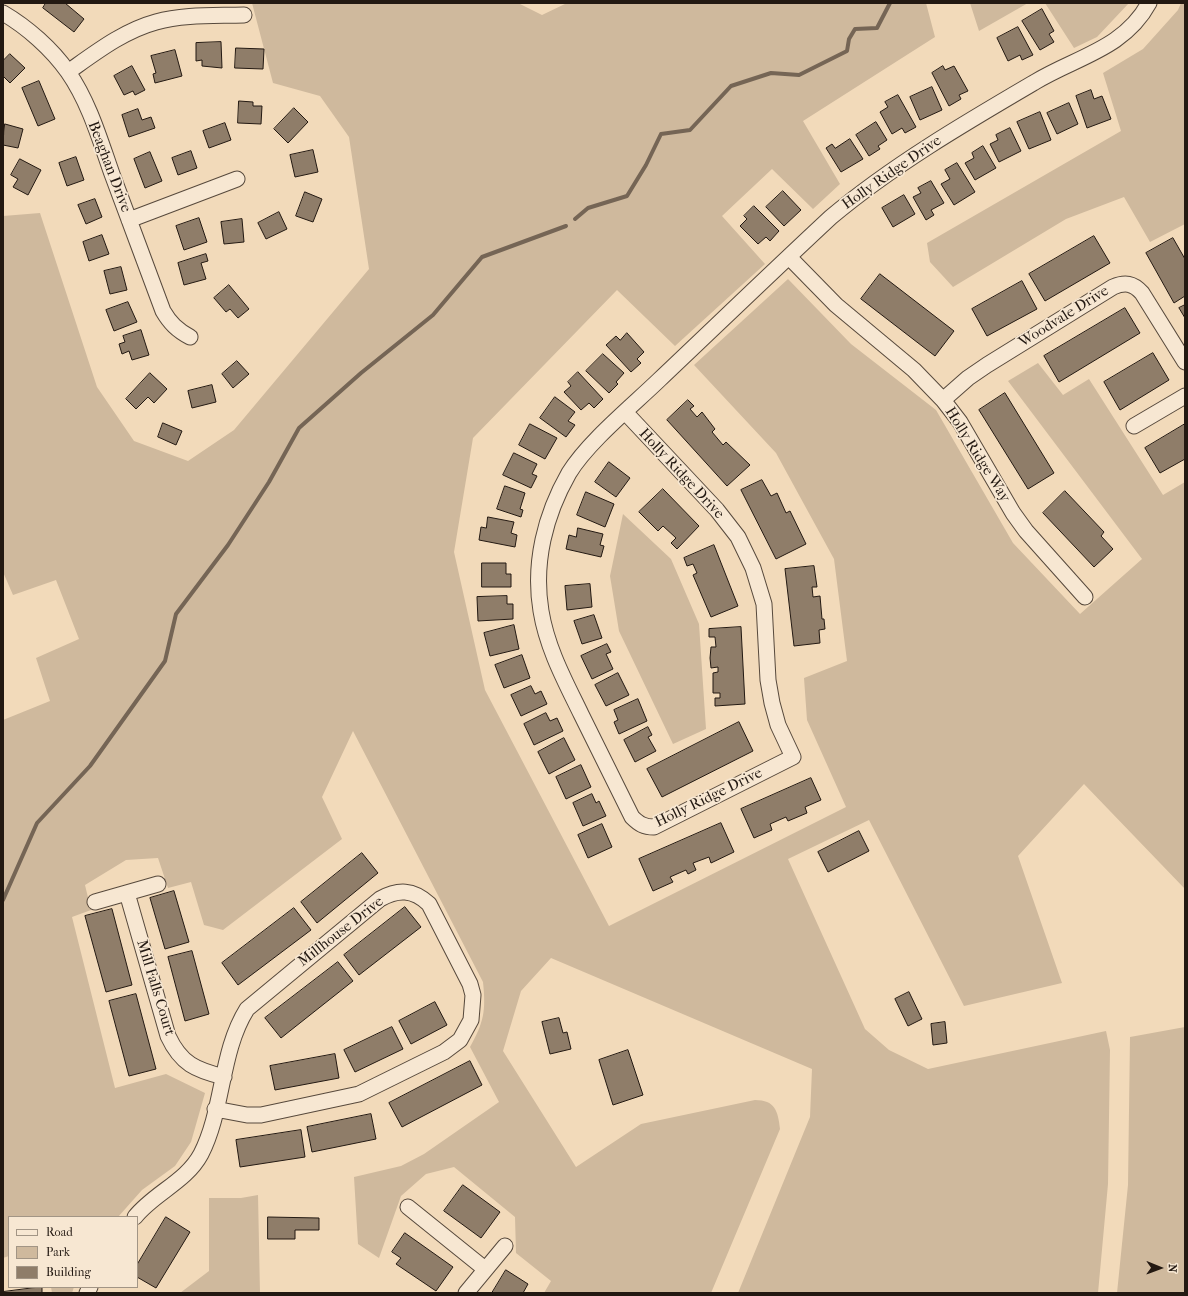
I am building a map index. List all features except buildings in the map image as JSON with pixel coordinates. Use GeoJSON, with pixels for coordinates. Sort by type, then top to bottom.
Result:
{"type":"FeatureCollection","features":[{"type":"Feature","properties":{"kind":"street","name":"Holly Ridge Drive"},"geometry":{"type":"LineString","coordinates":[[625,412],[717,510],[738,537],[750,562],[764,604],[768,680],[772,703],[778,725],[793,757],[654,827],[646,827],[638,823],[632,817],[559,669],[547,641],[541,611],[538,583],[540,553],[546,525],[556,498],[570,471],[588,449],[625,412],[831,217],[886,174],[1036,81],[1060,68],[1105,48],[1137,22],[1150,3]]}},
{"type":"Feature","properties":{"kind":"street","name":"Beaghan Drive"},"geometry":{"type":"LineString","coordinates":[[3,13],[48,49],[68,72],[92,120],[163,310],[177,330],[190,337]]}},
{"type":"Feature","properties":{"kind":"street"},"geometry":{"type":"LineString","coordinates":[[68,72],[115,40],[156,22],[206,16],[244,16]]}},
{"type":"Feature","properties":{"kind":"street"},"geometry":{"type":"LineString","coordinates":[[129,220],[237,179]]}},
{"type":"Feature","properties":{"kind":"street","name":"Holly Ridge Way"},"geometry":{"type":"LineString","coordinates":[[789,257],[836,305],[914,370],[943,400],[960,422],[1013,513],[1026,531],[1085,597]]}},
{"type":"Feature","properties":{"kind":"street","name":"Woodvale Drive"},"geometry":{"type":"LineString","coordinates":[[943,400],[968,378],[987,365],[1113,287],[1121,284],[1136,287],[1142,293],[1185,362]]}},
{"type":"Feature","properties":{"kind":"street"},"geometry":{"type":"LineString","coordinates":[[1134,426],[1185,396]]}},
{"type":"Feature","properties":{"kind":"street"},"geometry":{"type":"LineString","coordinates":[[96,902],[158,884]]}},
{"type":"Feature","properties":{"kind":"street","name":"Millhouse Drive"},"geometry":{"type":"LineString","coordinates":[[136,1216],[153,1199],[191,1169],[207,1141],[215,1109],[240,1020],[247,1009],[380,899],[390,893],[400,891],[411,892],[421,897],[429,904],[470,984],[473,995],[471,1020],[460,1040],[444,1052],[359,1094],[261,1115],[247,1115],[215,1109]]}},
{"type":"Feature","properties":{"kind":"street","name":"Mill Falls Court"},"geometry":{"type":"LineString","coordinates":[[127,893],[168,1036],[173,1046],[178,1054],[193,1067],[224,1077]]}},
{"type":"Feature","properties":{"kind":"street"},"geometry":{"type":"LineString","coordinates":[[408,1207],[485,1269]]}},
{"type":"Feature","properties":{"kind":"street"},"geometry":{"type":"LineString","coordinates":[[466,1293],[505,1246]]}},
{"type":"Feature","properties":{"kind":"green space"},"geometry":{"type":"Polygon","coordinates":[[[252,3],[518,3],[542,15],[567,3],[926,3],[935,37],[803,121],[840,184],[813,209],[772,169],[722,216],[765,264],[675,346],[617,290],[473,438],[454,552],[485,690],[609,926],[846,807],[807,720],[804,678],[847,661],[834,559],[776,453],[694,365],[788,279],[851,344],[936,410],[1013,543],[1080,614],[1142,559],[1008,381],[1038,363],[1063,395],[1089,379],[1163,495],[1185,482],[1185,889],[1084,784],[1018,856],[1062,983],[964,1006],[869,820],[788,859],[865,1029],[889,1050],[928,1069],[1106,1031],[1110,1050],[1108,1184],[1098,1293],[738,1293],[810,1117],[812,1069],[551,958],[521,991],[503,1051],[576,1167],[641,1124],[755,1100],[771,1104],[776,1112],[780,1129],[711,1293],[544,1293],[551,1281],[516,1253],[515,1217],[454,1167],[426,1174],[401,1196],[379,1258],[358,1244],[354,1177],[401,1166],[424,1154],[499,1102],[470,1047],[483,1016],[483,982],[353,731],[322,797],[342,839],[223,930],[204,925],[191,882],[168,888],[158,858],[126,860],[85,885],[91,910],[72,917],[115,1088],[166,1074],[205,1093],[191,1142],[175,1166],[142,1190],[119,1216],[8,1216],[8,1256],[3,1258],[3,720],[50,701],[36,658],[79,639],[56,580],[13,595],[3,572],[3,216],[40,213],[97,387],[134,441],[188,461],[234,430],[369,269],[349,137],[320,96],[273,83],[252,3]]]}},
{"type":"Feature","properties":{"kind":"green space"},"geometry":{"type":"Polygon","coordinates":[[[970,3],[1028,3],[979,31],[970,3]]]}},
{"type":"Feature","properties":{"kind":"green space"},"geometry":{"type":"Polygon","coordinates":[[[1045,3],[1129,3],[1097,37],[1074,48],[1045,3]]]}},
{"type":"Feature","properties":{"kind":"green space"},"geometry":{"type":"Polygon","coordinates":[[[1181,3],[1185,3],[1185,224],[1150,242],[1124,197],[1066,219],[953,287],[930,262],[927,243],[1121,131],[1103,73],[1143,49],[1178,10],[1181,3]]]}},
{"type":"Feature","properties":{"kind":"green space"},"geometry":{"type":"Polygon","coordinates":[[[623,514],[671,559],[699,624],[706,729],[673,744],[619,631],[610,576],[623,514]]]}},
{"type":"Feature","properties":{"kind":"green space"},"geometry":{"type":"Polygon","coordinates":[[[1185,1027],[1185,1293],[1117,1293],[1128,1185],[1130,1037],[1185,1027]]]}},
{"type":"Feature","properties":{"kind":"green space"},"geometry":{"type":"Polygon","coordinates":[[[258,1195],[260,1293],[180,1293],[209,1271],[209,1198],[241,1198],[258,1195]]]}},
{"type":"Feature","properties":{"kind":"green space"},"geometry":{"type":"Polygon","coordinates":[[[51,1288],[74,1288],[72,1293],[52,1293],[51,1288]]]}},
{"type":"Feature","properties":{"kind":"waterway"},"geometry":{"type":"LineString","coordinates":[[575,219],[588,208],[627,196],[646,165],[661,134],[690,130],[731,86],[771,73],[799,75],[847,51],[849,39],[855,29],[877,28],[890,3]]}},
{"type":"Feature","properties":{"kind":"waterway"},"geometry":{"type":"LineString","coordinates":[[3,900],[37,823],[90,766],[165,661],[176,614],[228,545],[269,482],[299,428],[361,373],[433,315],[482,257],[566,226]]}}]}
